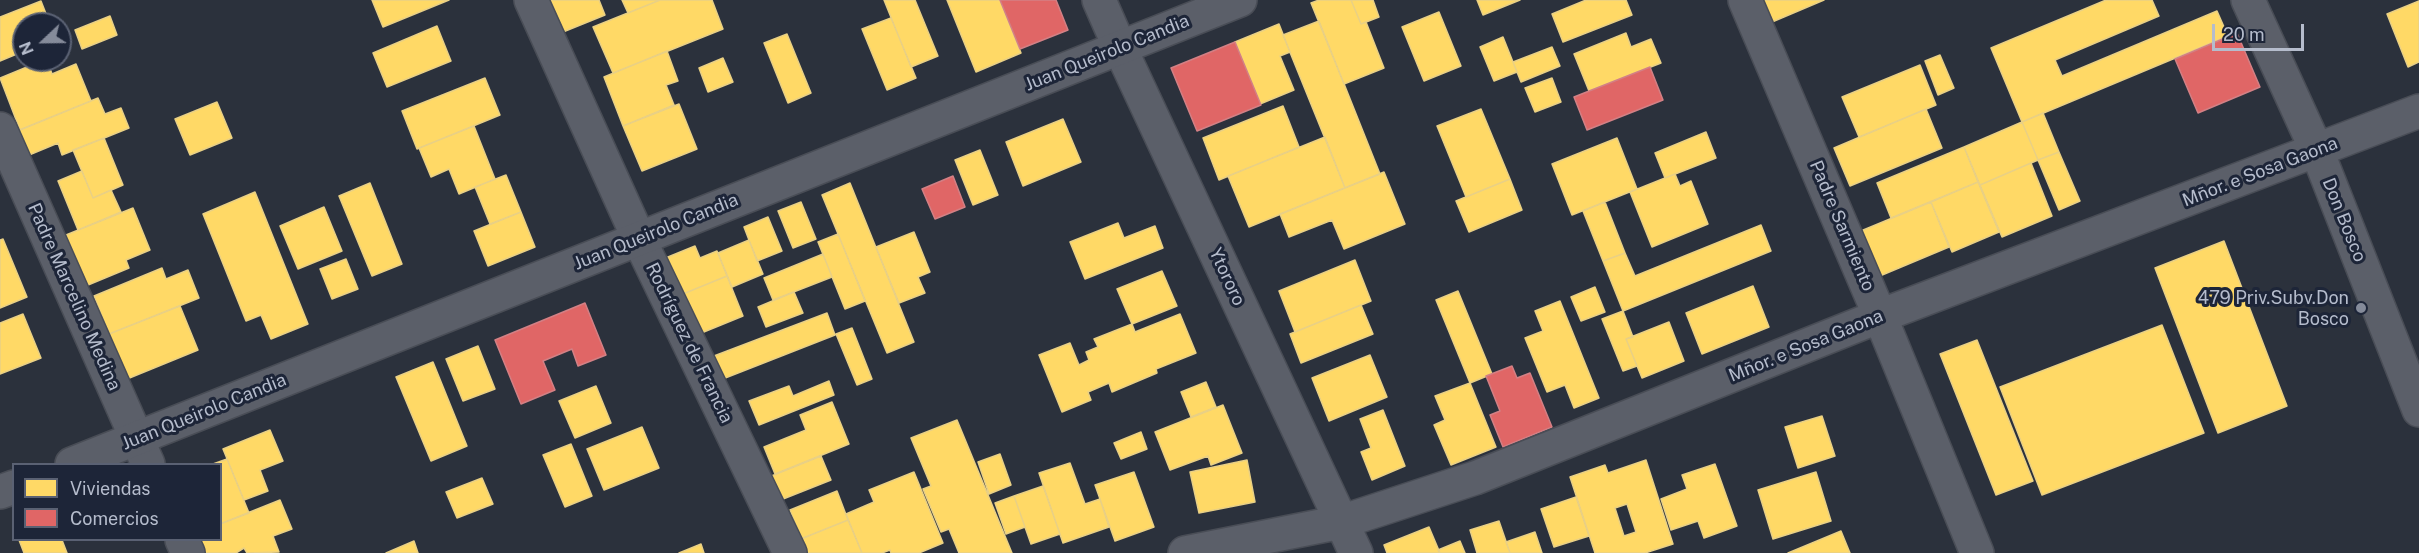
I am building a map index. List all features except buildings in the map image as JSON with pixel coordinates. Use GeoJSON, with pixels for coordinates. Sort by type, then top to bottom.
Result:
{"type":"FeatureCollection","features":[{"type":"Feature","properties":{"kind":"street","name":"Rodríguez de Francia"},"geometry":{"type":"LineString","coordinates":[[531,0],[639,239],[790,553]]}},
{"type":"Feature","properties":{"kind":"street","name":"Ytororo"},"geometry":{"type":"LineString","coordinates":[[1099,0],[1356,553]]}},
{"type":"Feature","properties":{"kind":"street","name":"Juan Queirolo Candia"},"geometry":{"type":"LineString","coordinates":[[83,463],[142,452],[639,239],[1240,0]]}},
{"type":"Feature","properties":{"kind":"street","name":"Padre Sarmiento"},"geometry":{"type":"LineString","coordinates":[[1745,0],[1880,316],[1977,553]]}},
{"type":"Feature","properties":{"kind":"street","name":"Don Bosco"},"geometry":{"type":"LineString","coordinates":[[2248,0],[2317,151],[2419,410]]}},
{"type":"Feature","properties":{"kind":"street","name":"Mñor. e Sosa Gaona"},"geometry":{"type":"LineString","coordinates":[[1185,553],[1341,522],[1475,478],[1880,316],[2419,111]]}},
{"type":"Feature","properties":{"kind":"street","name":"Padre Marcelino Medina"},"geometry":{"type":"LineString","coordinates":[[0,129],[142,452]]}},
{"type":"Feature","properties":{"kind":"place","name":"479 Priv.Subv.Don Bosco"},"geometry":{"type":"Point","coordinates":[2361,308]}}]}
